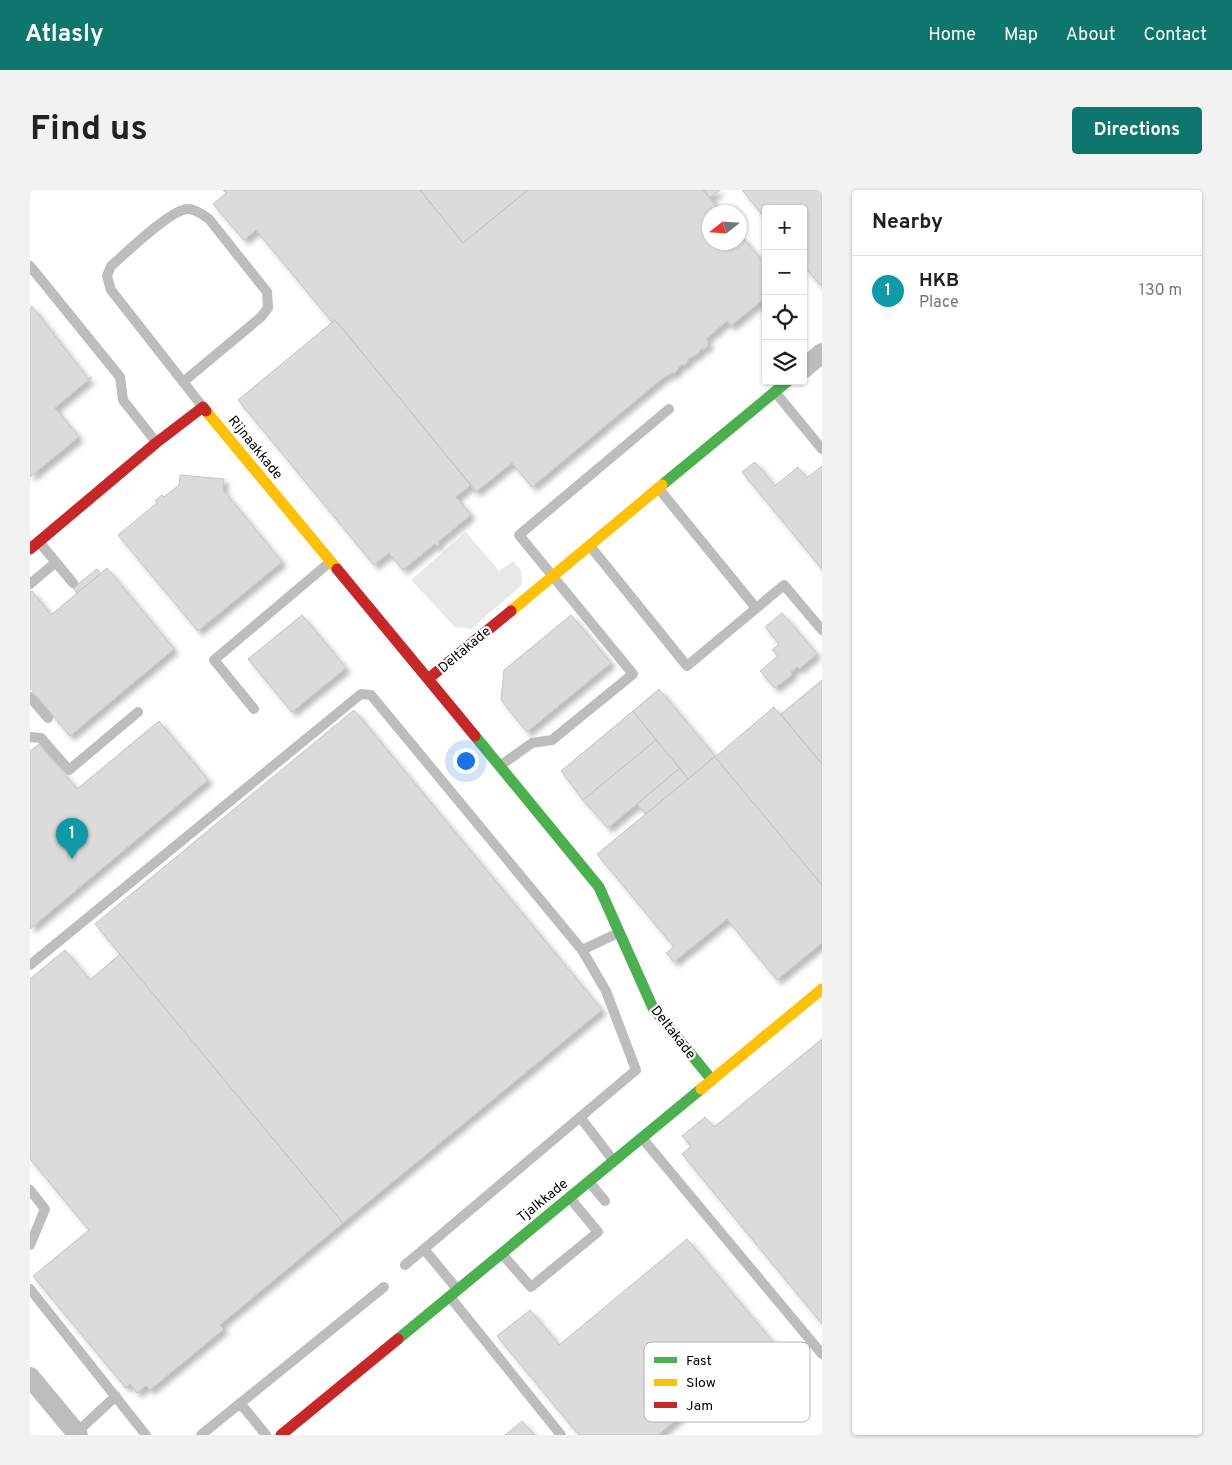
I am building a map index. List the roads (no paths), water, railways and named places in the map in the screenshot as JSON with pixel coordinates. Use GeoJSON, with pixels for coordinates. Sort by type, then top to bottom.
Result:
{"type":"FeatureCollection","features":[{"type":"Feature","properties":{"kind":"street"},"geometry":{"type":"LineString","coordinates":[[807,366],[822,353]]}},
{"type":"Feature","properties":{"kind":"street","name":"Deltakade"},"geometry":{"type":"LineString","coordinates":[[712,1080],[654,1008],[599,887],[428,679],[783,385]]}},
{"type":"Feature","properties":{"kind":"street"},"geometry":{"type":"LineString","coordinates":[[34,545],[156,443],[203,407]]}},
{"type":"Feature","properties":{"kind":"street","name":"Rijnaakkade"},"geometry":{"type":"LineString","coordinates":[[203,407],[428,679]]}},
{"type":"Feature","properties":{"kind":"street","name":"Tjalkkade"},"geometry":{"type":"LineString","coordinates":[[281,1435],[822,989]]}},
{"type":"Feature","properties":{"kind":"street"},"geometry":{"type":"LineString","coordinates":[[30,1377],[77,1434]]}},
{"type":"Feature","properties":{"kind":"lane"},"geometry":{"type":"LineString","coordinates":[[184,382],[261,318],[268,308],[267,292],[248,266],[209,219],[187,208],[173,214],[111,266],[107,276],[111,290],[203,407]]}},
{"type":"Feature","properties":{"kind":"lane"},"geometry":{"type":"LineString","coordinates":[[30,266],[120,377],[122,400],[156,443]]}},
{"type":"Feature","properties":{"kind":"lane"},"geometry":{"type":"LineString","coordinates":[[775,392],[822,449]]}},
{"type":"Feature","properties":{"kind":"lane"},"geometry":{"type":"LineString","coordinates":[[499,766],[532,743],[552,740],[633,674],[519,535],[669,409]]}},
{"type":"Feature","properties":{"kind":"lane"},"geometry":{"type":"LineString","coordinates":[[658,488],[756,608]]}},
{"type":"Feature","properties":{"kind":"lane"},"geometry":{"type":"LineString","coordinates":[[34,545],[56,562],[73,583]]}},
{"type":"Feature","properties":{"kind":"lane"},"geometry":{"type":"LineString","coordinates":[[589,546],[687,666],[784,585],[822,630]]}},
{"type":"Feature","properties":{"kind":"lane"},"geometry":{"type":"LineString","coordinates":[[30,584],[56,562]]}},
{"type":"Feature","properties":{"kind":"lane"},"geometry":{"type":"LineString","coordinates":[[254,709],[214,660],[330,562]]}},
{"type":"Feature","properties":{"kind":"lane"},"geometry":{"type":"LineString","coordinates":[[30,965],[361,694],[371,695],[582,950],[606,990],[636,1070],[405,1265]]}},
{"type":"Feature","properties":{"kind":"lane"},"geometry":{"type":"LineString","coordinates":[[30,697],[48,718]]}},
{"type":"Feature","properties":{"kind":"lane"},"geometry":{"type":"LineString","coordinates":[[30,737],[41,738],[69,770],[138,712]]}},
{"type":"Feature","properties":{"kind":"lane"},"geometry":{"type":"LineString","coordinates":[[582,950],[619,932]]}},
{"type":"Feature","properties":{"kind":"lane"},"geometry":{"type":"LineString","coordinates":[[580,1117],[614,1161]]}},
{"type":"Feature","properties":{"kind":"lane"},"geometry":{"type":"LineString","coordinates":[[642,1137],[822,1354]]}},
{"type":"Feature","properties":{"kind":"lane"},"geometry":{"type":"LineString","coordinates":[[589,1181],[606,1201]]}},
{"type":"Feature","properties":{"kind":"lane"},"geometry":{"type":"LineString","coordinates":[[30,1190],[44,1208],[30,1245]]}},
{"type":"Feature","properties":{"kind":"lane"},"geometry":{"type":"LineString","coordinates":[[502,1253],[531,1287],[598,1232],[569,1197]]}},
{"type":"Feature","properties":{"kind":"lane"},"geometry":{"type":"LineString","coordinates":[[424,1248],[453,1293],[561,1435]]}},
{"type":"Feature","properties":{"kind":"lane"},"geometry":{"type":"LineString","coordinates":[[201,1435],[384,1287]]}},
{"type":"Feature","properties":{"kind":"lane"},"geometry":{"type":"LineString","coordinates":[[30,1289],[146,1435]]}},
{"type":"Feature","properties":{"kind":"lane"},"geometry":{"type":"LineString","coordinates":[[77,1434],[116,1396]]}},
{"type":"Feature","properties":{"kind":"lane"},"geometry":{"type":"LineString","coordinates":[[240,1403],[266,1435]]}},
{"type":"Feature","properties":{"kind":"place","name":"HKB"},"geometry":{"type":"Point","coordinates":[72,859]}}]}
